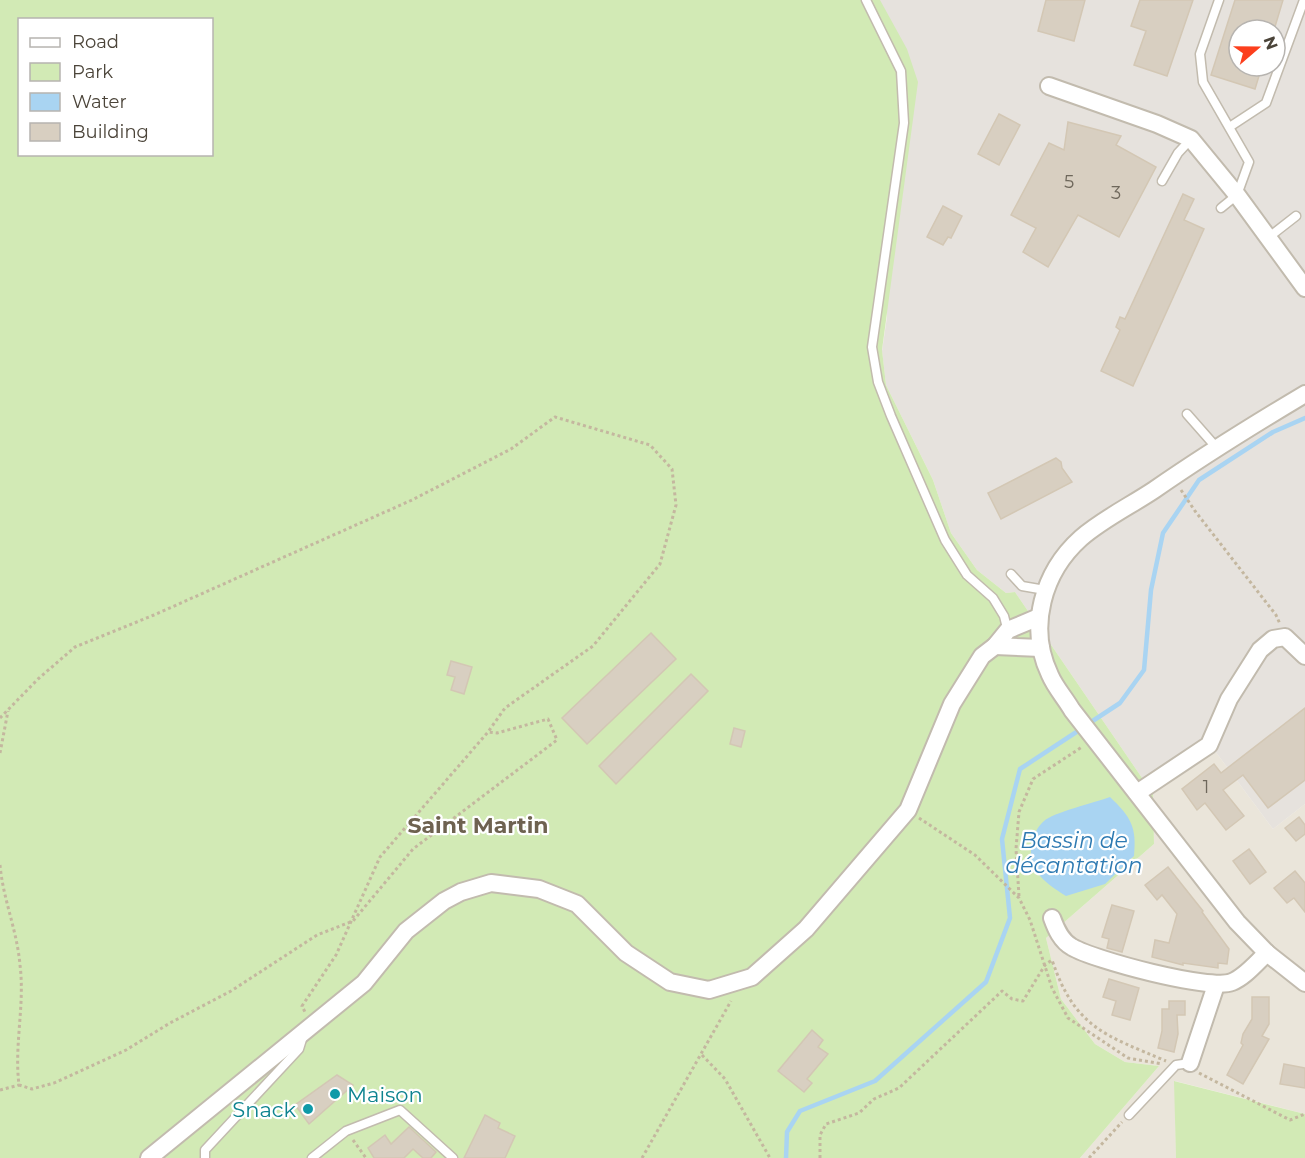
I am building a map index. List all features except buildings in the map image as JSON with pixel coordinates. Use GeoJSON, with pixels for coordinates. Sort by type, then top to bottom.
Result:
{"type":"FeatureCollection","features":[{"type":"Feature","properties":{"kind":"street"},"geometry":{"type":"LineString","coordinates":[[1049,86],[1157,124],[1191,139],[1237,195],[1305,288]]}},
{"type":"Feature","properties":{"kind":"street"},"geometry":{"type":"LineString","coordinates":[[1305,394],[1216,447],[1083,537],[1059,561],[1045,590],[1039,617],[1041,648],[1050,675],[1072,710],[1237,922],[1267,953],[1305,983]]}},
{"type":"Feature","properties":{"kind":"street"},"geometry":{"type":"LineString","coordinates":[[1003,646],[1008,630],[1039,617]]}},
{"type":"Feature","properties":{"kind":"street"},"geometry":{"type":"LineString","coordinates":[[1137,793],[1209,745],[1229,699],[1260,650],[1273,639],[1285,637],[1305,656]]}},
{"type":"Feature","properties":{"kind":"street"},"geometry":{"type":"LineString","coordinates":[[149,1158],[364,983],[406,931],[436,907],[461,892],[491,883],[539,889],[577,904],[626,953],[670,982],[709,990],[752,977],[806,929],[908,810],[952,704],[982,656],[1003,646],[1041,648]]}},
{"type":"Feature","properties":{"kind":"street"},"geometry":{"type":"LineString","coordinates":[[1052,918],[1058,934],[1071,947],[1139,969],[1216,986],[1233,982],[1267,953]]}},
{"type":"Feature","properties":{"kind":"street"},"geometry":{"type":"LineString","coordinates":[[1183,1064],[1216,986]]}},
{"type":"Feature","properties":{"kind":"lane"},"geometry":{"type":"LineString","coordinates":[[866,0],[902,71],[904,94],[904,123],[872,347],[878,381],[945,540],[968,575],[993,598],[1004,616],[1008,630]]}},
{"type":"Feature","properties":{"kind":"lane"},"geometry":{"type":"LineString","coordinates":[[1220,0],[1200,54],[1203,82],[1231,126],[1249,162],[1237,195],[1221,208]]}},
{"type":"Feature","properties":{"kind":"lane"},"geometry":{"type":"LineString","coordinates":[[1231,126],[1266,103],[1304,0]]}},
{"type":"Feature","properties":{"kind":"lane"},"geometry":{"type":"LineString","coordinates":[[1162,182],[1179,153],[1191,139]]}},
{"type":"Feature","properties":{"kind":"lane"},"geometry":{"type":"LineString","coordinates":[[1269,237],[1296,216]]}},
{"type":"Feature","properties":{"kind":"lane"},"geometry":{"type":"LineString","coordinates":[[1187,414],[1216,447]]}},
{"type":"Feature","properties":{"kind":"lane"},"geometry":{"type":"LineString","coordinates":[[1011,574],[1022,586],[1045,590]]}},
{"type":"Feature","properties":{"kind":"lane"},"geometry":{"type":"LineString","coordinates":[[205,1158],[205,1150],[299,1048],[308,1027]]}},
{"type":"Feature","properties":{"kind":"lane"},"geometry":{"type":"LineString","coordinates":[[1129,1115],[1183,1064]]}},
{"type":"Feature","properties":{"kind":"lane"},"geometry":{"type":"LineString","coordinates":[[312,1158],[346,1131],[400,1110],[453,1158]]}},
{"type":"Feature","properties":{"kind":"path"},"geometry":{"type":"LineString","coordinates":[[0,718],[75,647],[154,615],[411,500],[511,450],[555,417],[650,445],[672,469],[676,505],[660,564],[593,646],[505,708],[488,732],[380,857],[336,955],[302,1006],[308,1027]]}},
{"type":"Feature","properties":{"kind":"path"},"geometry":{"type":"LineString","coordinates":[[1183,492],[1195,512],[1276,615],[1285,637]]}},
{"type":"Feature","properties":{"kind":"path"},"geometry":{"type":"LineString","coordinates":[[0,753],[9,709]]}},
{"type":"Feature","properties":{"kind":"path"},"geometry":{"type":"LineString","coordinates":[[0,1090],[19,1085],[32,1089],[54,1083],[126,1050],[170,1023],[231,992],[317,935],[352,921],[413,849],[557,740],[548,718],[497,733],[488,732]]}},
{"type":"Feature","properties":{"kind":"path"},"geometry":{"type":"LineString","coordinates":[[1095,740],[1033,779],[1018,821],[1016,849],[1019,898],[1052,988],[1068,1018],[1128,1058],[1183,1064]]}},
{"type":"Feature","properties":{"kind":"path"},"geometry":{"type":"LineString","coordinates":[[908,810],[975,855],[1019,898]]}},
{"type":"Feature","properties":{"kind":"path"},"geometry":{"type":"LineString","coordinates":[[0,865],[2,888],[16,929],[21,967],[21,1021],[16,1059],[19,1085]]}},
{"type":"Feature","properties":{"kind":"path"},"geometry":{"type":"LineString","coordinates":[[820,1158],[820,1135],[826,1124],[859,1113],[874,1099],[899,1088],[1002,991],[1012,999],[1023,1001],[1045,965],[1052,960],[1068,999],[1086,1021],[1132,1047],[1183,1064],[1290,1120],[1305,1114]]}},
{"type":"Feature","properties":{"kind":"path"},"geometry":{"type":"LineString","coordinates":[[642,1158],[733,998]]}},
{"type":"Feature","properties":{"kind":"path"},"geometry":{"type":"LineString","coordinates":[[702,1055],[724,1079],[770,1158]]}},
{"type":"Feature","properties":{"kind":"path"},"geometry":{"type":"LineString","coordinates":[[1089,1158],[1129,1115]]}},
{"type":"Feature","properties":{"kind":"path"},"geometry":{"type":"LineString","coordinates":[[346,1131],[366,1158]]}},
{"type":"Feature","properties":{"kind":"shaded area"},"geometry":{"type":"Polygon","coordinates":[[[880,0],[1305,0],[1305,804],[1273,829],[1215,751],[1153,794],[1015,592],[1006,593],[977,570],[951,533],[933,480],[886,385],[882,351],[887,317],[880,0]]]}},
{"type":"Feature","properties":{"kind":"shaded area"},"geometry":{"type":"Polygon","coordinates":[[[1215,751],[1273,829],[1305,804],[1305,1114],[1175,1081],[1176,1158],[1080,1158],[1159,1066],[1125,1062],[1095,1044],[1061,999],[1046,938],[1154,844],[1153,794],[1215,751]]]}},
{"type":"Feature","properties":{"kind":"green space"},"geometry":{"type":"Polygon","coordinates":[[[0,0],[880,0],[907,49],[918,82],[882,350],[886,385],[933,480],[951,533],[977,570],[1006,593],[1015,592],[1153,794],[1154,844],[1046,938],[1061,999],[1095,1044],[1125,1062],[1159,1066],[1080,1158],[0,1158],[0,0]]]}},
{"type":"Feature","properties":{"kind":"green space"},"geometry":{"type":"Polygon","coordinates":[[[1174,1081],[1305,1114],[1305,1158],[1176,1158],[1174,1081]]]}},
{"type":"Feature","properties":{"kind":"water","name":"Bassin de décantation"},"geometry":{"type":"Polygon","coordinates":[[[1110,797],[1131,823],[1134,856],[1105,884],[1066,896],[1047,883],[1034,866],[1031,853],[1033,838],[1044,821],[1049,818],[1110,797]]]}},
{"type":"Feature","properties":{"kind":"waterway"},"geometry":{"type":"LineString","coordinates":[[1088,724],[1120,703],[1144,670],[1151,590],[1163,533],[1199,480],[1273,432],[1305,418]]}},
{"type":"Feature","properties":{"kind":"waterway"},"geometry":{"type":"LineString","coordinates":[[786,1158],[787,1132],[800,1111],[875,1081],[986,982],[1010,918],[1002,839],[1020,769],[1081,729]]}},
{"type":"Feature","properties":{"kind":"place","name":"Maison"},"geometry":{"type":"Point","coordinates":[335,1094]}},
{"type":"Feature","properties":{"kind":"place","name":"Snack"},"geometry":{"type":"Point","coordinates":[308,1109]}},
{"type":"Feature","properties":{"kind":"district","name":"Saint Martin"},"geometry":{"type":"Point","coordinates":[478,825]}}]}
